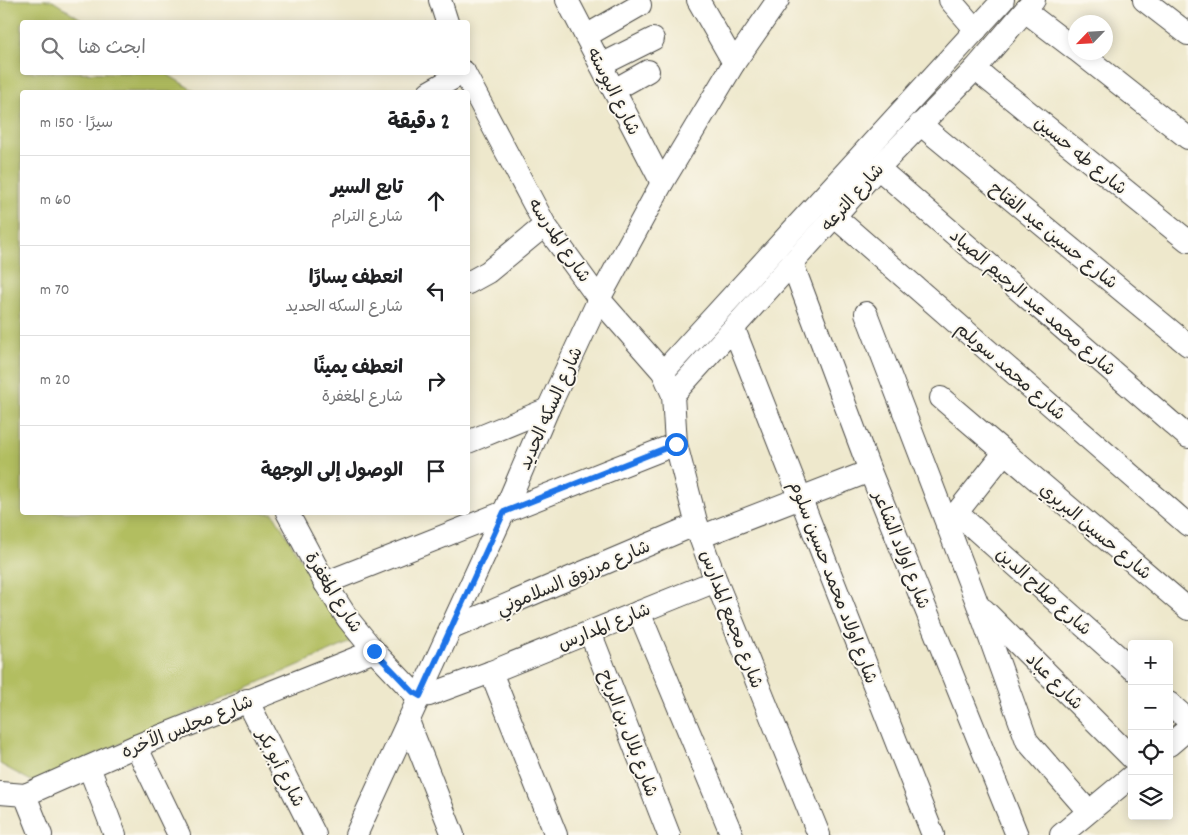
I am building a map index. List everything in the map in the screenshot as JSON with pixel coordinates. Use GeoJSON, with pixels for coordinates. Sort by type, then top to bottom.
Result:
{"type":"FeatureCollection","features":[{"type":"Feature","properties":{"kind":"street"},"geometry":{"type":"LineString","coordinates":[[440,0],[447,20]]}},
{"type":"Feature","properties":{"kind":"street","name":"شارع البوسته"},"geometry":{"type":"LineString","coordinates":[[567,0],[662,183]]}},
{"type":"Feature","properties":{"kind":"street"},"geometry":{"type":"LineString","coordinates":[[698,0],[734,63]]}},
{"type":"Feature","properties":{"kind":"street","name":"شارع السكه الحديد"},"geometry":{"type":"LineString","coordinates":[[362,831],[408,721],[599,299],[662,183],[734,63],[778,0]]}},
{"type":"Feature","properties":{"kind":"street"},"geometry":{"type":"LineString","coordinates":[[950,0],[976,30]]}},
{"type":"Feature","properties":{"kind":"street","name":"شارع الترعه"},"geometry":{"type":"LineString","coordinates":[[663,372],[1003,0]]}},
{"type":"Feature","properties":{"kind":"street"},"geometry":{"type":"LineString","coordinates":[[1144,0],[1188,34]]}},
{"type":"Feature","properties":{"kind":"street"},"geometry":{"type":"LineString","coordinates":[[1030,5],[1068,42]]}},
{"type":"Feature","properties":{"kind":"street","name":"شارع الترعه"},"geometry":{"type":"LineString","coordinates":[[673,395],[834,216],[974,69],[1030,5]]}},
{"type":"Feature","properties":{"kind":"street"},"geometry":{"type":"LineString","coordinates":[[586,36],[640,6]]}},
{"type":"Feature","properties":{"kind":"street"},"geometry":{"type":"LineString","coordinates":[[601,65],[653,39]]}},
{"type":"Feature","properties":{"kind":"street"},"geometry":{"type":"LineString","coordinates":[[1089,60],[1188,138]]}},
{"type":"Feature","properties":{"kind":"street","name":"شارع طه حسين"},"geometry":{"type":"LineString","coordinates":[[974,69],[1188,241]]}},
{"type":"Feature","properties":{"kind":"street"},"geometry":{"type":"LineString","coordinates":[[614,90],[648,71]]}},
{"type":"Feature","properties":{"kind":"street"},"geometry":{"type":"LineString","coordinates":[[432,90],[459,75]]}},
{"type":"Feature","properties":{"kind":"street","name":"شارع المدرسه"},"geometry":{"type":"LineString","coordinates":[[466,75],[545,225],[599,299],[663,372],[673,395]]}},
{"type":"Feature","properties":{"kind":"street","name":"شارع حسين عبد الفتاح"},"geometry":{"type":"LineString","coordinates":[[920,124],[1188,345]]}},
{"type":"Feature","properties":{"kind":"street","name":"شارع محمد عبد الرحيم الصياد"},"geometry":{"type":"LineString","coordinates":[[878,168],[1188,437]]}},
{"type":"Feature","properties":{"kind":"street","name":"شارع محمد سويلم"},"geometry":{"type":"LineString","coordinates":[[834,216],[1188,525]]}},
{"type":"Feature","properties":{"kind":"street"},"geometry":{"type":"LineString","coordinates":[[470,282],[488,272],[545,225]]}},
{"type":"Feature","properties":{"kind":"street","name":"شارع اولاد الشاعر"},"geometry":{"type":"LineString","coordinates":[[792,263],[870,471],[1017,835]]}},
{"type":"Feature","properties":{"kind":"street"},"geometry":{"type":"LineString","coordinates":[[866,313],[952,519],[978,605],[1027,741],[1088,811]]}},
{"type":"Feature","properties":{"kind":"street","name":"شارع اولاد محمد حسين سلوم"},"geometry":{"type":"LineString","coordinates":[[734,329],[933,835]]}},
{"type":"Feature","properties":{"kind":"street","name":"شارع مجمع المدارس"},"geometry":{"type":"LineString","coordinates":[[673,395],[676,444],[698,531],[819,835]]}},
{"type":"Feature","properties":{"kind":"street","name":"شارع حسين البربري"},"geometry":{"type":"LineString","coordinates":[[941,398],[1188,608]]}},
{"type":"Feature","properties":{"kind":"street"},"geometry":{"type":"LineString","coordinates":[[470,441],[548,409]]}},
{"type":"Feature","properties":{"kind":"street"},"geometry":{"type":"LineString","coordinates":[[325,583],[676,444]]}},
{"type":"Feature","properties":{"kind":"street"},"geometry":{"type":"LineString","coordinates":[[952,519],[1004,453]]}},
{"type":"Feature","properties":{"kind":"street","name":"شارع مرزوق السلاموني"},"geometry":{"type":"LineString","coordinates":[[450,629],[698,531],[801,498],[870,471]]}},
{"type":"Feature","properties":{"kind":"street","name":"شارع المغفرة"},"geometry":{"type":"LineString","coordinates":[[291,515],[325,583],[348,619],[374,651],[413,692],[420,696]]}},
{"type":"Feature","properties":{"kind":"street","name":"شارع صلاح الدين"},"geometry":{"type":"LineString","coordinates":[[952,519],[1128,666]]}},
{"type":"Feature","properties":{"kind":"street","name":"شارع المدارس"},"geometry":{"type":"LineString","coordinates":[[491,672],[716,580]]}},
{"type":"Feature","properties":{"kind":"street","name":"شارع عباد"},"geometry":{"type":"LineString","coordinates":[[978,605],[1128,754]]}},
{"type":"Feature","properties":{"kind":"street"},"geometry":{"type":"LineString","coordinates":[[639,612],[732,835]]}},
{"type":"Feature","properties":{"kind":"street","name":"شارع بلال بن الرباح"},"geometry":{"type":"LineString","coordinates":[[590,632],[668,835]]}},
{"type":"Feature","properties":{"kind":"street","name":"شارع مجلس الآخره"},"geometry":{"type":"LineString","coordinates":[[0,793],[25,795],[247,700],[374,651]]}},
{"type":"Feature","properties":{"kind":"street"},"geometry":{"type":"LineString","coordinates":[[420,696],[429,695],[491,672],[556,835]]}},
{"type":"Feature","properties":{"kind":"street","name":"شارع أبو بكر"},"geometry":{"type":"LineString","coordinates":[[247,700],[315,835]]}},
{"type":"Feature","properties":{"kind":"street"},"geometry":{"type":"LineString","coordinates":[[1173,707],[1188,720]]}},
{"type":"Feature","properties":{"kind":"street"},"geometry":{"type":"LineString","coordinates":[[408,721],[453,835]]}},
{"type":"Feature","properties":{"kind":"street"},"geometry":{"type":"LineString","coordinates":[[1173,742],[1188,729]]}},
{"type":"Feature","properties":{"kind":"street"},"geometry":{"type":"LineString","coordinates":[[136,746],[179,835]]}},
{"type":"Feature","properties":{"kind":"street"},"geometry":{"type":"LineString","coordinates":[[89,767],[115,835]]}},
{"type":"Feature","properties":{"kind":"street"},"geometry":{"type":"LineString","coordinates":[[1061,835],[1128,779]]}},
{"type":"Feature","properties":{"kind":"street"},"geometry":{"type":"LineString","coordinates":[[25,795],[41,835]]}},
{"type":"Feature","properties":{"kind":"green space"},"geometry":{"type":"Polygon","coordinates":[[[0,0],[51,0],[83,20],[20,20],[20,75],[168,75],[193,90],[20,90],[20,515],[274,515],[351,642],[33,782],[0,764],[0,0]]]}},
{"type":"Feature","properties":{"kind":"route"},"geometry":{"type":"LineString","coordinates":[[374,651],[413,692],[420,696],[504,512],[676,444]]}}]}
